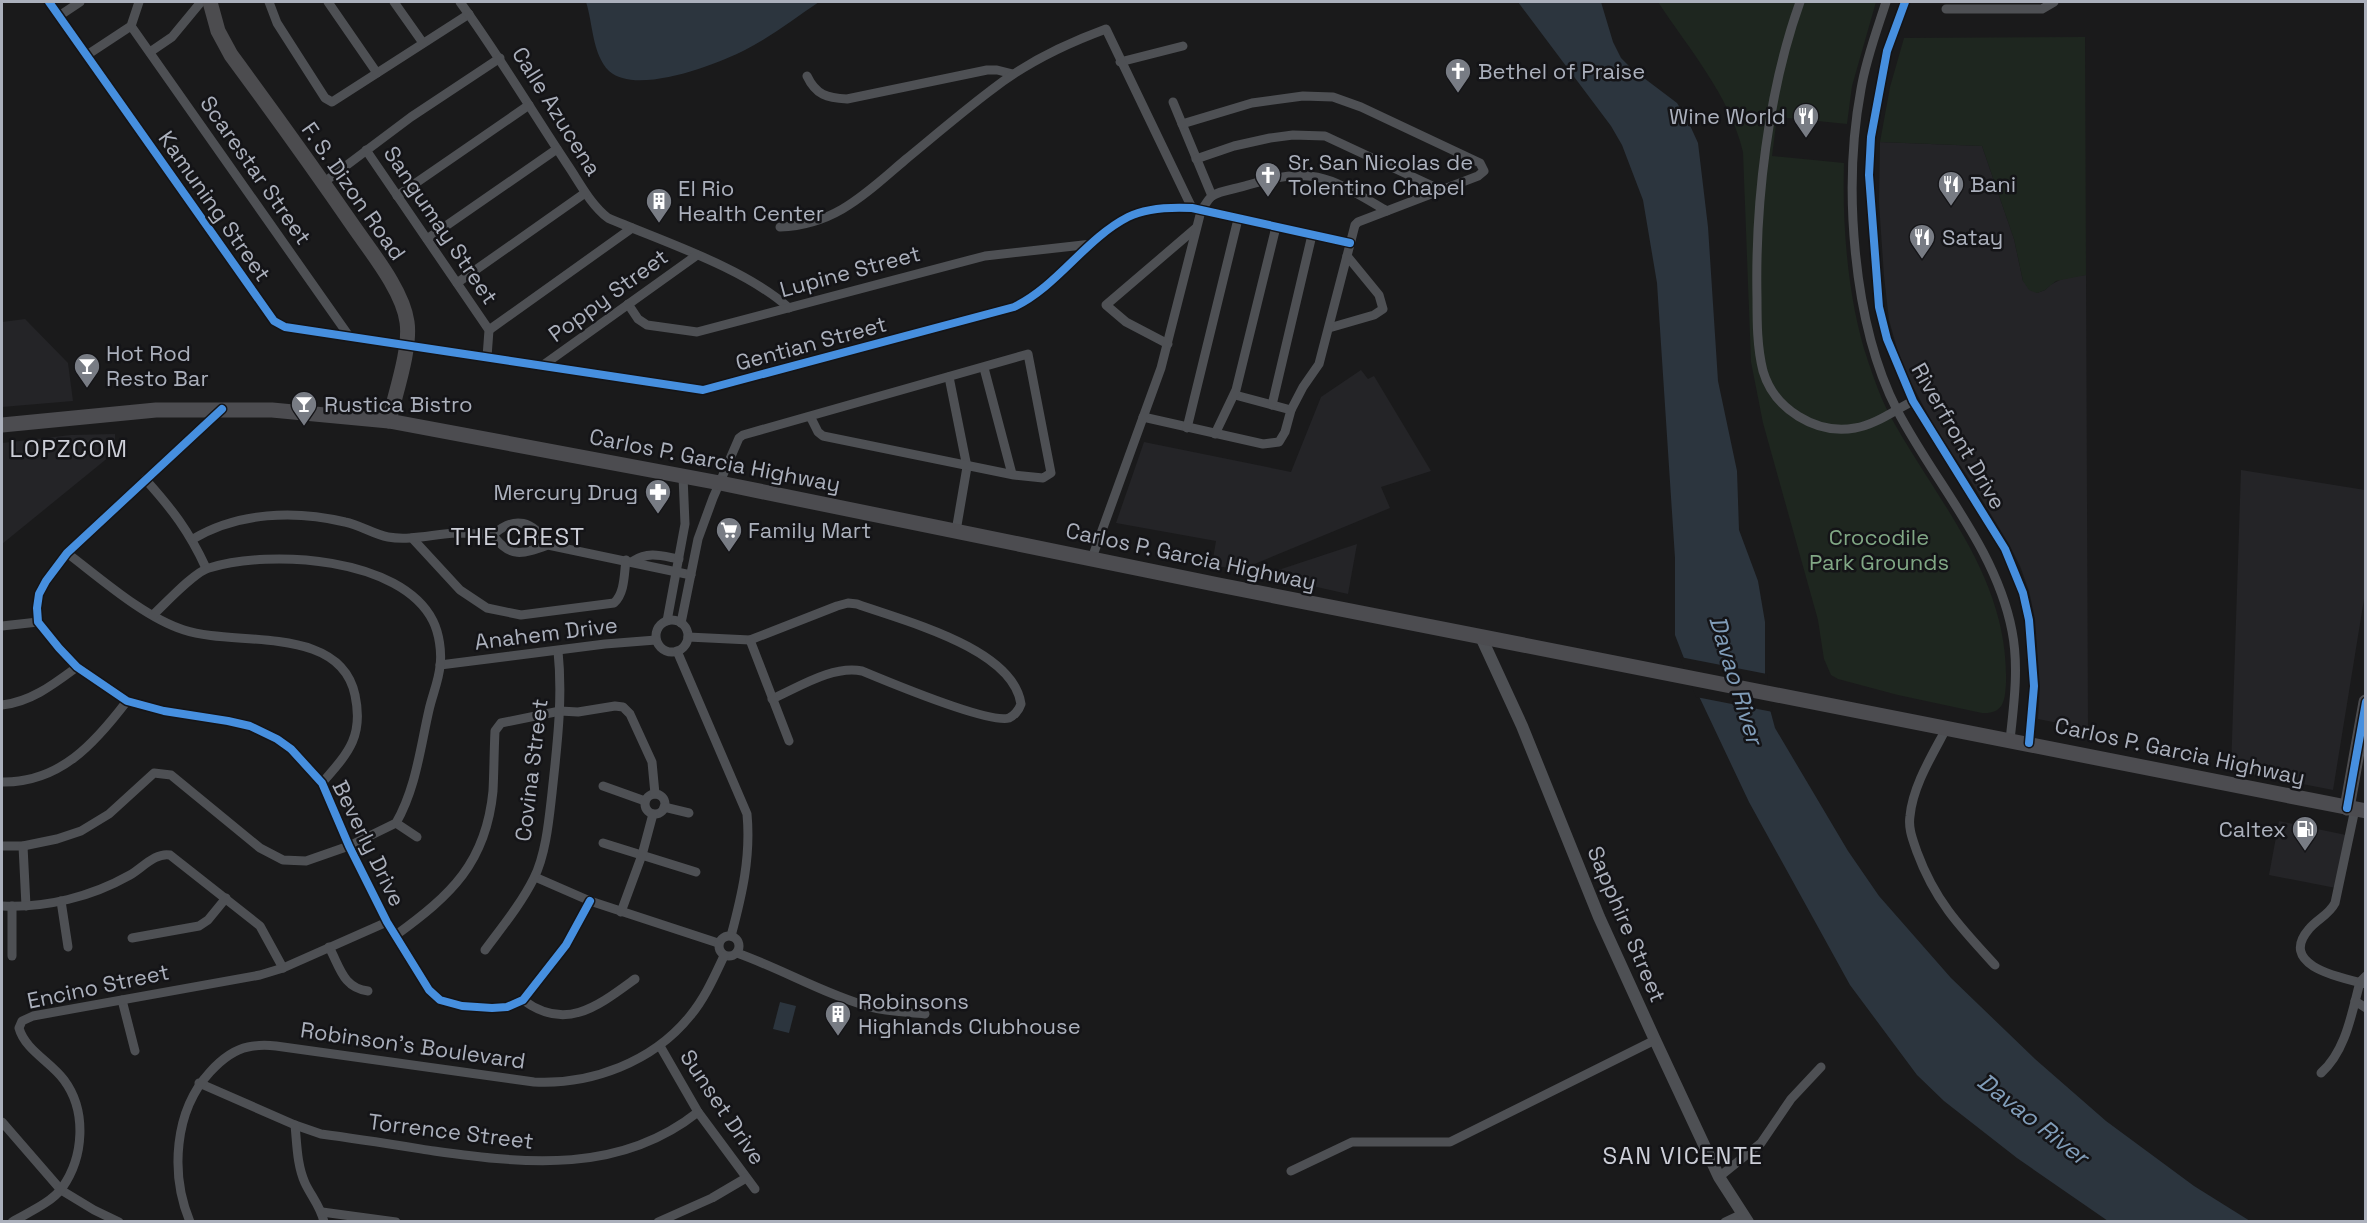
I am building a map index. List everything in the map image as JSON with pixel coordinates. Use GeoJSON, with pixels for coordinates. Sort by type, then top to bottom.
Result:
{"type":"FeatureCollection","features":[{"type":"Feature","properties":{"kind":"highway","name":"Carlos P. Garcia Highway"},"geometry":{"type":"LineString","coordinates":[[2,425],[127,411],[222,409],[272,410],[389,421],[720,483],[1481,637],[2356,809]]}},
{"type":"Feature","properties":{"kind":"main road","name":"F. S. Dizon Road"},"geometry":{"type":"LineString","coordinates":[[210,2],[218,31],[231,55],[323,183],[398,295],[408,324],[406,345],[389,421]]}},
{"type":"Feature","properties":{"kind":"main road"},"geometry":{"type":"LineString","coordinates":[[2356,809],[2366,702]]}},
{"type":"Feature","properties":{"kind":"street","name":"Kamuning Street"},"geometry":{"type":"LineString","coordinates":[[49,2],[274,321],[285,327],[406,345]]}},
{"type":"Feature","properties":{"kind":"street"},"geometry":{"type":"LineString","coordinates":[[59,16],[80,2]]}},
{"type":"Feature","properties":{"kind":"street"},"geometry":{"type":"LineString","coordinates":[[87,55],[131,26],[140,2]]}},
{"type":"Feature","properties":{"kind":"street"},"geometry":{"type":"LineString","coordinates":[[150,52],[172,37],[201,2]]}},
{"type":"Feature","properties":{"kind":"street"},"geometry":{"type":"LineString","coordinates":[[268,2],[277,23],[325,98],[336,101],[469,14]]}},
{"type":"Feature","properties":{"kind":"street"},"geometry":{"type":"LineString","coordinates":[[328,2],[377,73]]}},
{"type":"Feature","properties":{"kind":"street"},"geometry":{"type":"LineString","coordinates":[[394,2],[423,43]]}},
{"type":"Feature","properties":{"kind":"street","name":"Calle Azucena"},"geometry":{"type":"LineString","coordinates":[[460,2],[500,58],[585,193],[608,219],[697,255],[762,287],[789,308]]}},
{"type":"Feature","properties":{"kind":"street"},"geometry":{"type":"LineString","coordinates":[[1800,2],[1770,119],[1759,215],[1756,274],[1757,324],[1763,372],[1771,390],[1781,402],[1804,420],[1830,428],[1856,428],[1913,401]]}},
{"type":"Feature","properties":{"kind":"street","name":"Riverfront Drive"},"geometry":{"type":"LineString","coordinates":[[1886,2],[1861,88],[1854,135],[1853,178],[1859,281],[1868,333],[1880,370],[1897,409],[1978,544],[2003,597],[2013,633],[2015,678],[2010,740]]}},
{"type":"Feature","properties":{"kind":"street","name":"Riverfront Drive"},"geometry":{"type":"LineString","coordinates":[[1905,2],[1887,51],[1871,137],[1869,176],[1876,281],[1887,339],[1913,401],[2005,549],[2023,593],[2029,620],[2034,686],[2029,743]]}},
{"type":"Feature","properties":{"kind":"street"},"geometry":{"type":"LineString","coordinates":[[1946,9],[1993,5],[2043,9],[2054,2]]}},
{"type":"Feature","properties":{"kind":"street","name":"Scarestar Street"},"geometry":{"type":"LineString","coordinates":[[131,26],[349,336]]}},
{"type":"Feature","properties":{"kind":"street"},"geometry":{"type":"LineString","coordinates":[[780,227],[819,221],[854,204],[953,120],[1012,74],[1106,29],[1120,62],[1196,210],[1196,228],[1168,344],[1092,558]]}},
{"type":"Feature","properties":{"kind":"street"},"geometry":{"type":"LineString","coordinates":[[1120,62],[1183,46]]}},
{"type":"Feature","properties":{"kind":"street"},"geometry":{"type":"LineString","coordinates":[[323,183],[411,117],[500,58]]}},
{"type":"Feature","properties":{"kind":"street"},"geometry":{"type":"LineString","coordinates":[[807,76],[811,86],[819,94],[830,98],[847,99],[987,70],[1005,71],[1012,74]]}},
{"type":"Feature","properties":{"kind":"street"},"geometry":{"type":"LineString","coordinates":[[1143,417],[1263,444],[1279,442],[1286,432],[1291,410],[1319,364],[1353,229],[1358,222],[1478,176],[1484,171],[1480,163],[1376,114],[1333,97],[1303,96],[1252,103],[1182,124]]}},
{"type":"Feature","properties":{"kind":"street"},"geometry":{"type":"LineString","coordinates":[[1173,102],[1212,196]]}},
{"type":"Feature","properties":{"kind":"street"},"geometry":{"type":"LineString","coordinates":[[397,196],[529,105]]}},
{"type":"Feature","properties":{"kind":"street"},"geometry":{"type":"LineString","coordinates":[[1196,159],[1270,138],[1325,136],[1441,190]]}},
{"type":"Feature","properties":{"kind":"street"},"geometry":{"type":"LineString","coordinates":[[427,239],[557,149]]}},
{"type":"Feature","properties":{"kind":"street","name":"Sangumay Street"},"geometry":{"type":"LineString","coordinates":[[366,150],[489,330],[487,357]]}},
{"type":"Feature","properties":{"kind":"street"},"geometry":{"type":"LineString","coordinates":[[1196,210],[1212,196],[1266,180],[1290,176],[1316,176],[1340,184],[1387,211]]}},
{"type":"Feature","properties":{"kind":"street"},"geometry":{"type":"LineString","coordinates":[[457,283],[585,193]]}},
{"type":"Feature","properties":{"kind":"street","name":"Gentian Street"},"geometry":{"type":"LineString","coordinates":[[406,345],[691,389],[708,389],[1014,307],[1040,290],[1092,244],[1130,216],[1160,209],[1196,210],[1350,243]]}},
{"type":"Feature","properties":{"kind":"street"},"geometry":{"type":"LineString","coordinates":[[1187,428],[1238,219]]}},
{"type":"Feature","properties":{"kind":"street"},"geometry":{"type":"LineString","coordinates":[[1215,434],[1235,395],[1276,227]]}},
{"type":"Feature","properties":{"kind":"street"},"geometry":{"type":"LineString","coordinates":[[489,330],[632,228]]}},
{"type":"Feature","properties":{"kind":"street"},"geometry":{"type":"LineString","coordinates":[[1168,344],[1126,322],[1106,306],[1196,228]]}},
{"type":"Feature","properties":{"kind":"street"},"geometry":{"type":"LineString","coordinates":[[1272,405],[1312,235]]}},
{"type":"Feature","properties":{"kind":"street","name":"Lupine Street"},"geometry":{"type":"LineString","coordinates":[[628,304],[642,322],[690,332],[705,330],[985,256],[1092,244]]}},
{"type":"Feature","properties":{"kind":"street","name":"Poppy Street"},"geometry":{"type":"LineString","coordinates":[[542,366],[697,255]]}},
{"type":"Feature","properties":{"kind":"street"},"geometry":{"type":"LineString","coordinates":[[1329,328],[1374,315],[1383,309],[1379,295],[1347,256]]}},
{"type":"Feature","properties":{"kind":"street"},"geometry":{"type":"LineString","coordinates":[[1859,281],[1876,281]]}},
{"type":"Feature","properties":{"kind":"street"},"geometry":{"type":"LineString","coordinates":[[681,623],[698,539],[741,436],[810,416],[949,377],[984,368],[1028,354],[1051,473],[1043,478],[967,467],[823,436],[818,432],[810,416]]}},
{"type":"Feature","properties":{"kind":"street"},"geometry":{"type":"LineString","coordinates":[[984,368],[1012,474]]}},
{"type":"Feature","properties":{"kind":"street"},"geometry":{"type":"LineString","coordinates":[[949,377],[967,467],[956,531]]}},
{"type":"Feature","properties":{"kind":"street"},"geometry":{"type":"LineString","coordinates":[[1235,395],[1291,410]]}},
{"type":"Feature","properties":{"kind":"street"},"geometry":{"type":"LineString","coordinates":[[2,626],[38,622],[39,594],[46,580],[67,553],[222,409]]}},
{"type":"Feature","properties":{"kind":"street"},"geometry":{"type":"LineString","coordinates":[[667,621],[681,623],[686,629],[688,637],[686,644],[677,651],[669,652],[662,649],[656,640],[657,630],[667,621],[684,537],[686,506],[683,476]]}},
{"type":"Feature","properties":{"kind":"street"},"geometry":{"type":"LineString","coordinates":[[145,479],[181,520],[193,539],[206,568]]}},
{"type":"Feature","properties":{"kind":"street"},"geometry":{"type":"LineString","coordinates":[[193,539],[232,523],[277,515],[300,515],[338,520],[388,537],[412,538],[459,533],[493,535],[506,524],[516,523],[536,529],[548,545]]}},
{"type":"Feature","properties":{"kind":"street"},"geometry":{"type":"LineString","coordinates":[[493,535],[504,548],[515,553],[528,552],[548,545],[691,574]]}},
{"type":"Feature","properties":{"kind":"street"},"geometry":{"type":"LineString","coordinates":[[684,537],[698,539]]}},
{"type":"Feature","properties":{"kind":"street"},"geometry":{"type":"LineString","coordinates":[[412,538],[460,590],[473,600],[487,608],[521,615],[614,603],[621,591],[629,560]]}},
{"type":"Feature","properties":{"kind":"street"},"geometry":{"type":"LineString","coordinates":[[67,553],[117,592],[175,627],[192,632],[307,648],[323,653],[342,666],[353,684],[357,700],[357,731],[348,752],[322,783]]}},
{"type":"Feature","properties":{"kind":"street"},"geometry":{"type":"LineString","coordinates":[[629,560],[654,554],[679,559]]}},
{"type":"Feature","properties":{"kind":"street"},"geometry":{"type":"LineString","coordinates":[[2,846],[23,846],[81,831],[110,814],[150,776],[159,772],[171,775],[271,855],[295,862],[306,861],[349,846],[396,823],[415,778],[440,665],[438,636],[433,621],[422,605],[408,592],[392,581],[351,568],[296,558],[262,559],[206,568],[153,615]]}},
{"type":"Feature","properties":{"kind":"street"},"geometry":{"type":"LineString","coordinates":[[688,637],[750,640],[837,606],[848,603],[857,604],[961,642],[992,660],[1009,677],[1020,699],[1019,709],[1009,718],[995,718],[854,670],[830,674],[772,699]]}},
{"type":"Feature","properties":{"kind":"street","name":"Beverly Drive"},"geometry":{"type":"LineString","coordinates":[[38,622],[77,667],[127,701],[164,711],[250,726],[277,739],[291,749],[322,783],[349,846],[387,922],[429,990],[440,1000],[462,1006],[507,1007],[523,1000]]}},
{"type":"Feature","properties":{"kind":"street","name":"Sapphire Street"},"geometry":{"type":"LineString","coordinates":[[1481,637],[1522,726],[1599,917],[1719,1177],[1745,1218]]}},
{"type":"Feature","properties":{"kind":"street","name":"Anahem Drive"},"geometry":{"type":"LineString","coordinates":[[440,665],[605,644],[656,640]]}},
{"type":"Feature","properties":{"kind":"street"},"geometry":{"type":"LineString","coordinates":[[750,640],[789,741]]}},
{"type":"Feature","properties":{"kind":"street","name":"Covina Street"},"geometry":{"type":"LineString","coordinates":[[485,950],[508,920],[535,877],[548,829],[560,711],[561,681],[558,651]]}},
{"type":"Feature","properties":{"kind":"street"},"geometry":{"type":"LineString","coordinates":[[677,651],[747,814],[749,836],[747,869],[731,936]]}},
{"type":"Feature","properties":{"kind":"street"},"geometry":{"type":"LineString","coordinates":[[2,705],[25,700],[43,691],[77,667]]}},
{"type":"Feature","properties":{"kind":"street"},"geometry":{"type":"LineString","coordinates":[[2,782],[17,783],[45,775],[62,766],[100,736],[127,701]]}},
{"type":"Feature","properties":{"kind":"street"},"geometry":{"type":"LineString","coordinates":[[396,934],[442,899],[476,856],[488,823],[493,792],[497,726],[505,721],[560,711],[588,711],[615,706],[627,710],[652,762],[655,794]]}},
{"type":"Feature","properties":{"kind":"street"},"geometry":{"type":"LineString","coordinates":[[1947,727],[1916,793],[1910,816],[1910,828],[1921,864],[1937,897],[1959,926],[1995,965]]}},
{"type":"Feature","properties":{"kind":"street"},"geometry":{"type":"LineString","coordinates":[[603,786],[645,801]]}},
{"type":"Feature","properties":{"kind":"street"},"geometry":{"type":"LineString","coordinates":[[655,794],[663,798],[664,807],[660,813],[653,814],[646,809],[645,801],[649,796],[655,794]]}},
{"type":"Feature","properties":{"kind":"street"},"geometry":{"type":"LineString","coordinates":[[664,807],[689,813]]}},
{"type":"Feature","properties":{"kind":"street"},"geometry":{"type":"LineString","coordinates":[[2321,1073],[2340,1048],[2364,981],[2318,969],[2303,958],[2300,950],[2309,928],[2330,913],[2335,903],[2356,809]]}},
{"type":"Feature","properties":{"kind":"street"},"geometry":{"type":"LineString","coordinates":[[621,912],[642,855],[653,814]]}},
{"type":"Feature","properties":{"kind":"street"},"geometry":{"type":"LineString","coordinates":[[396,823],[417,837]]}},
{"type":"Feature","properties":{"kind":"street"},"geometry":{"type":"LineString","coordinates":[[603,843],[696,872]]}},
{"type":"Feature","properties":{"kind":"street"},"geometry":{"type":"LineString","coordinates":[[23,846],[26,906]]}},
{"type":"Feature","properties":{"kind":"street"},"geometry":{"type":"LineString","coordinates":[[12,956],[7,906],[61,902],[109,885],[166,854],[175,857],[260,926],[283,968]]}},
{"type":"Feature","properties":{"kind":"street"},"geometry":{"type":"LineString","coordinates":[[535,877],[590,902],[718,943]]}},
{"type":"Feature","properties":{"kind":"street"},"geometry":{"type":"LineString","coordinates":[[132,938],[199,926],[208,920],[226,898]]}},
{"type":"Feature","properties":{"kind":"street"},"geometry":{"type":"LineString","coordinates":[[61,902],[68,947]]}},
{"type":"Feature","properties":{"kind":"street"},"geometry":{"type":"LineString","coordinates":[[590,902],[566,945],[523,1000],[535,1009],[550,1015],[570,1014],[605,1001],[635,979]]}},
{"type":"Feature","properties":{"kind":"street","name":"Encino Street"},"geometry":{"type":"LineString","coordinates":[[61,1190],[72,1170],[78,1150],[81,1131],[78,1111],[64,1080],[26,1043],[20,1034],[19,1024],[26,1018],[260,975],[283,968],[387,922]]}},
{"type":"Feature","properties":{"kind":"street"},"geometry":{"type":"LineString","coordinates":[[731,936],[739,944],[737,952],[731,957],[724,956],[718,949],[718,943],[722,938],[731,936]]}},
{"type":"Feature","properties":{"kind":"street"},"geometry":{"type":"LineString","coordinates":[[329,947],[349,985],[368,991]]}},
{"type":"Feature","properties":{"kind":"street"},"geometry":{"type":"LineString","coordinates":[[737,952],[855,1002],[884,1010],[925,1014]]}},
{"type":"Feature","properties":{"kind":"street","name":"Robinson's Boulevard"},"geometry":{"type":"LineString","coordinates":[[190,1221],[182,1196],[178,1152],[181,1127],[188,1105],[200,1083],[218,1064],[233,1053],[260,1045],[285,1047],[552,1083],[601,1074],[660,1046],[689,1017],[704,997],[724,956]]}},
{"type":"Feature","properties":{"kind":"street"},"geometry":{"type":"LineString","coordinates":[[122,1000],[135,1051]]}},
{"type":"Feature","properties":{"kind":"street"},"geometry":{"type":"LineString","coordinates":[[2355,1001],[2366,1008]]}},
{"type":"Feature","properties":{"kind":"street"},"geometry":{"type":"LineString","coordinates":[[1290,1171],[1352,1142],[1450,1142],[1655,1040]]}},
{"type":"Feature","properties":{"kind":"street","name":"Sunset Drive"},"geometry":{"type":"LineString","coordinates":[[660,1046],[698,1112],[755,1189]]}},
{"type":"Feature","properties":{"kind":"street"},"geometry":{"type":"LineString","coordinates":[[1719,1177],[1761,1143],[1791,1099],[1821,1067]]}},
{"type":"Feature","properties":{"kind":"street","name":"Torrence Street"},"geometry":{"type":"LineString","coordinates":[[200,1083],[295,1125],[321,1134],[500,1160],[568,1160],[621,1152],[669,1133],[698,1112]]}},
{"type":"Feature","properties":{"kind":"street"},"geometry":{"type":"LineString","coordinates":[[2,1122],[61,1190],[94,1210],[119,1221]]}},
{"type":"Feature","properties":{"kind":"street"},"geometry":{"type":"LineString","coordinates":[[295,1125],[300,1166],[305,1183],[323,1217],[396,1221]]}},
{"type":"Feature","properties":{"kind":"street"},"geometry":{"type":"LineString","coordinates":[[658,1221],[712,1198],[746,1178]]}},
{"type":"Feature","properties":{"kind":"street"},"geometry":{"type":"LineString","coordinates":[[12,1221],[61,1190]]}},
{"type":"Feature","properties":{"kind":"street"},"geometry":{"type":"LineString","coordinates":[[1725,1221],[1745,1218]]}},
{"type":"Feature","properties":{"kind":"shaded area"},"geometry":{"type":"Polygon","coordinates":[[[1880,142],[1982,146],[2014,239],[2023,281],[2037,293],[2066,277],[2086,275],[2088,729],[2038,719],[2040,687],[2035,619],[2029,591],[2020,566],[1972,483],[1935,428],[1908,377],[1898,352],[1889,320],[1884,276],[1879,203],[1880,142]]]}},
{"type":"Feature","properties":{"kind":"shaded area"},"geometry":{"type":"Polygon","coordinates":[[[25,319],[68,363],[73,401],[2,407],[2,322],[25,319]]]}},
{"type":"Feature","properties":{"kind":"shaded area"},"geometry":{"type":"Polygon","coordinates":[[[1361,370],[1368,379],[1374,376],[1431,471],[1381,487],[1390,508],[1240,570],[1212,565],[1216,541],[1116,523],[1144,442],[1291,472],[1321,397],[1361,370]]]}},
{"type":"Feature","properties":{"kind":"shaded area"},"geometry":{"type":"Polygon","coordinates":[[[115,434],[115,452],[2,544],[2,443],[71,435],[115,434]]]}},
{"type":"Feature","properties":{"kind":"shaded area"},"geometry":{"type":"Polygon","coordinates":[[[2241,470],[2365,490],[2365,593],[2333,790],[2231,770],[2241,470]]]}},
{"type":"Feature","properties":{"kind":"shaded area"},"geometry":{"type":"Polygon","coordinates":[[[1357,544],[1348,594],[1263,575],[1357,544]]]}},
{"type":"Feature","properties":{"kind":"shaded area"},"geometry":{"type":"Polygon","coordinates":[[[2279,821],[2346,835],[2336,888],[2269,875],[2279,821]]]}},
{"type":"Feature","properties":{"kind":"green space","name":"Crocodile Park Grounds"},"geometry":{"type":"Polygon","coordinates":[[[1658,2],[1876,2],[1852,86],[1847,124],[1777,117],[1772,156],[1844,163],[1845,238],[1851,289],[1861,338],[1888,412],[1966,541],[1983,574],[1996,608],[2004,644],[2006,683],[2004,701],[1999,709],[1982,713],[1898,695],[1838,679],[1831,675],[1824,659],[1818,620],[1763,423],[1751,362],[1743,152],[1737,131],[1719,92],[1658,2]]]}},
{"type":"Feature","properties":{"kind":"green space"},"geometry":{"type":"Polygon","coordinates":[[[2085,37],[2086,275],[2056,281],[2037,293],[2029,290],[2023,281],[2014,239],[1982,146],[1880,142],[1890,87],[1904,38],[2085,37]]]}},
{"type":"Feature","properties":{"kind":"water"},"geometry":{"type":"Polygon","coordinates":[[[586,2],[819,2],[764,39],[733,56],[677,75],[638,80],[621,78],[609,71],[603,64],[596,47],[586,2]]]}},
{"type":"Feature","properties":{"kind":"water","name":"Davao River"},"geometry":{"type":"Polygon","coordinates":[[[1518,2],[1601,2],[1613,42],[1621,58],[1677,103],[1698,143],[1708,227],[1718,381],[1737,471],[1739,530],[1758,581],[1765,622],[1765,691],[1775,728],[1848,851],[1879,896],[1951,978],[2035,1059],[2106,1121],[2194,1186],[2250,1221],[2108,1221],[2017,1158],[1944,1101],[1917,1075],[1850,985],[1749,802],[1697,692],[1675,635],[1675,558],[1657,283],[1643,200],[1622,145],[1611,126],[1518,2]]]}},
{"type":"Feature","properties":{"kind":"water"},"geometry":{"type":"Polygon","coordinates":[[[780,1002],[796,1006],[789,1033],[773,1029],[780,1002]]]}},
{"type":"Feature","properties":{"kind":"pier"},"geometry":{"type":"Polygon","coordinates":[[[1680,657],[1767,674],[1773,712],[1696,697],[1680,657]]]}},
{"type":"Feature","properties":{"kind":"cycle path"},"geometry":{"type":"LineString","coordinates":[[49,2],[274,321],[285,327],[703,390],[1014,307],[1044,287],[1113,226],[1128,217],[1151,210],[1192,208],[1350,243]]}},
{"type":"Feature","properties":{"kind":"cycle path"},"geometry":{"type":"LineString","coordinates":[[1905,2],[1887,51],[1871,137],[1869,175],[1879,307],[1887,339],[1913,401],[2005,549],[2023,593],[2029,620],[2034,686],[2029,743]]}},
{"type":"Feature","properties":{"kind":"cycle path"},"geometry":{"type":"LineString","coordinates":[[222,409],[67,553],[39,594],[38,622],[77,667],[127,701],[164,711],[250,726],[277,739],[291,749],[322,783],[349,846],[387,922],[429,990],[440,1000],[462,1006],[492,1008],[507,1007],[523,1000],[566,945],[590,901]]}},
{"type":"Feature","properties":{"kind":"cycle path"},"geometry":{"type":"LineString","coordinates":[[2347,808],[2366,702]]}},
{"type":"Feature","properties":{"kind":"place","name":"Bethel of Praise"},"geometry":{"type":"Point","coordinates":[1458,94]}},
{"type":"Feature","properties":{"kind":"place","name":"Wine World"},"geometry":{"type":"Point","coordinates":[1806,139]}},
{"type":"Feature","properties":{"kind":"place","name":"Sr. San Nicolas de Tolentino Chapel"},"geometry":{"type":"Point","coordinates":[1268,198]}},
{"type":"Feature","properties":{"kind":"place","name":"Bani"},"geometry":{"type":"Point","coordinates":[1951,207]}},
{"type":"Feature","properties":{"kind":"place","name":"El Rio Health Center"},"geometry":{"type":"Point","coordinates":[659,224]}},
{"type":"Feature","properties":{"kind":"place","name":"Satay"},"geometry":{"type":"Point","coordinates":[1922,260]}},
{"type":"Feature","properties":{"kind":"place","name":"Hot Rod Resto Bar"},"geometry":{"type":"Point","coordinates":[87,389]}},
{"type":"Feature","properties":{"kind":"place","name":"Rustica Bistro"},"geometry":{"type":"Point","coordinates":[304,427]}},
{"type":"Feature","properties":{"kind":"place","name":"Mercury Drug"},"geometry":{"type":"Point","coordinates":[658,515]}},
{"type":"Feature","properties":{"kind":"place","name":"Family Mart"},"geometry":{"type":"Point","coordinates":[729,553]}},
{"type":"Feature","properties":{"kind":"place","name":"Caltex"},"geometry":{"type":"Point","coordinates":[2305,852]}},
{"type":"Feature","properties":{"kind":"place","name":"Robinsons Highlands Clubhouse"},"geometry":{"type":"Point","coordinates":[838,1037]}},
{"type":"Feature","properties":{"kind":"district","name":"LOPZCOM"},"geometry":{"type":"Point","coordinates":[69,449]}},
{"type":"Feature","properties":{"kind":"district","name":"THE CREST"},"geometry":{"type":"Point","coordinates":[518,537]}},
{"type":"Feature","properties":{"kind":"district","name":"SAN VICENTE"},"geometry":{"type":"Point","coordinates":[1683,1156]}}]}
